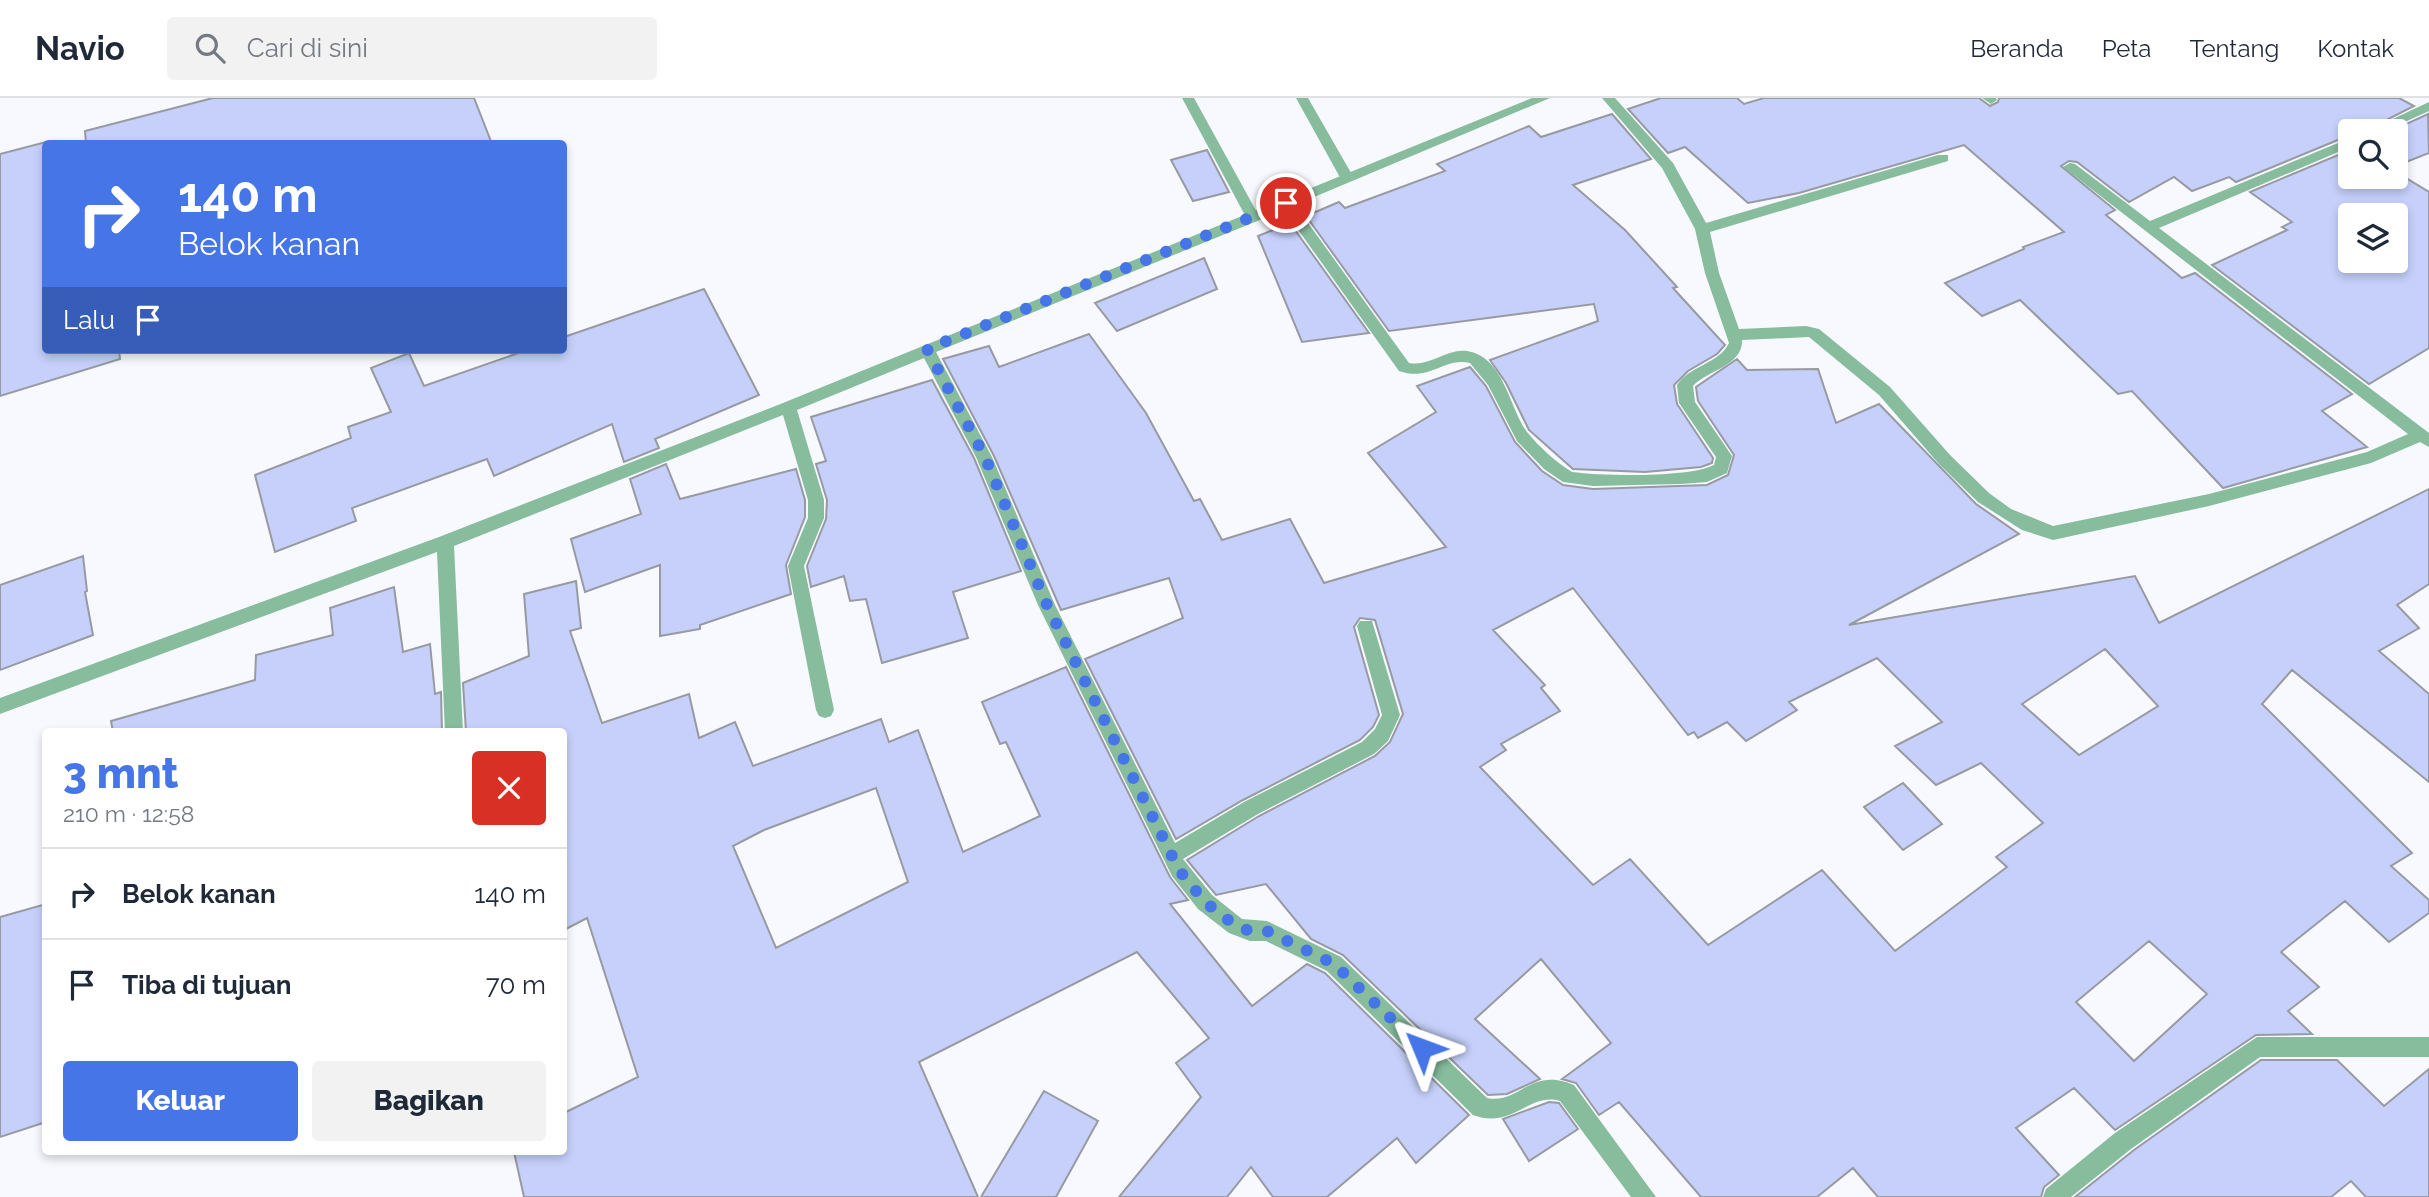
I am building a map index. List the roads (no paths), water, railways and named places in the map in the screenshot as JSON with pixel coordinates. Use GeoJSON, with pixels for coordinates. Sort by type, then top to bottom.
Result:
{"type":"FeatureCollection","features":[{"type":"Feature","properties":{"kind":"street"},"geometry":{"type":"LineString","coordinates":[[1188,98],[1252,216]]}},
{"type":"Feature","properties":{"kind":"street"},"geometry":{"type":"LineString","coordinates":[[1302,98],[1347,178]]}},
{"type":"Feature","properties":{"kind":"street"},"geometry":{"type":"LineString","coordinates":[[0,706],[445,542],[788,407],[1544,98]]}},
{"type":"Feature","properties":{"kind":"street"},"geometry":{"type":"LineString","coordinates":[[1286,203],[1404,367],[1418,370],[1464,356],[1477,360],[1495,386],[1526,443],[1567,477],[1591,481],[1609,477],[1707,477],[1721,469],[1724,456],[1700,425],[1684,393],[1688,381],[1694,375],[1735,350],[1734,335],[1712,273],[1702,229],[1668,166],[1608,98]]}},
{"type":"Feature","properties":{"kind":"street"},"geometry":{"type":"LineString","coordinates":[[2400,119],[2428,106]]}},
{"type":"Feature","properties":{"kind":"street"},"geometry":{"type":"LineString","coordinates":[[2148,227],[2338,147]]}},
{"type":"Feature","properties":{"kind":"street"},"geometry":{"type":"LineString","coordinates":[[1702,229],[1943,158]]}},
{"type":"Feature","properties":{"kind":"street"},"geometry":{"type":"LineString","coordinates":[[2070,167],[2425,438]]}},
{"type":"Feature","properties":{"kind":"street"},"geometry":{"type":"LineString","coordinates":[[1734,335],[1806,331],[1814,333],[1892,399],[1952,466],[1989,501],[2010,518],[2031,528],[2053,533],[2209,500],[2358,461],[2425,438]]}},
{"type":"Feature","properties":{"kind":"street"},"geometry":{"type":"LineString","coordinates":[[927,349],[985,457],[1047,605],[1179,870],[1205,902],[1236,926],[1250,931],[1267,931],[1334,964],[1481,1107],[1492,1112],[1503,1109],[1541,1088],[1556,1087],[1567,1092],[1645,1197]]}},
{"type":"Feature","properties":{"kind":"street"},"geometry":{"type":"LineString","coordinates":[[788,407],[816,500],[816,518],[796,566],[825,710]]}},
{"type":"Feature","properties":{"kind":"street"},"geometry":{"type":"LineString","coordinates":[[445,542],[454,728]]}},
{"type":"Feature","properties":{"kind":"street"},"geometry":{"type":"LineString","coordinates":[[1172,855],[1251,808],[1368,748],[1382,735],[1391,715],[1366,626]]}},
{"type":"Feature","properties":{"kind":"street"},"geometry":{"type":"LineString","coordinates":[[2054,1197],[2123,1142],[2257,1047],[2429,1047]]}}]}
